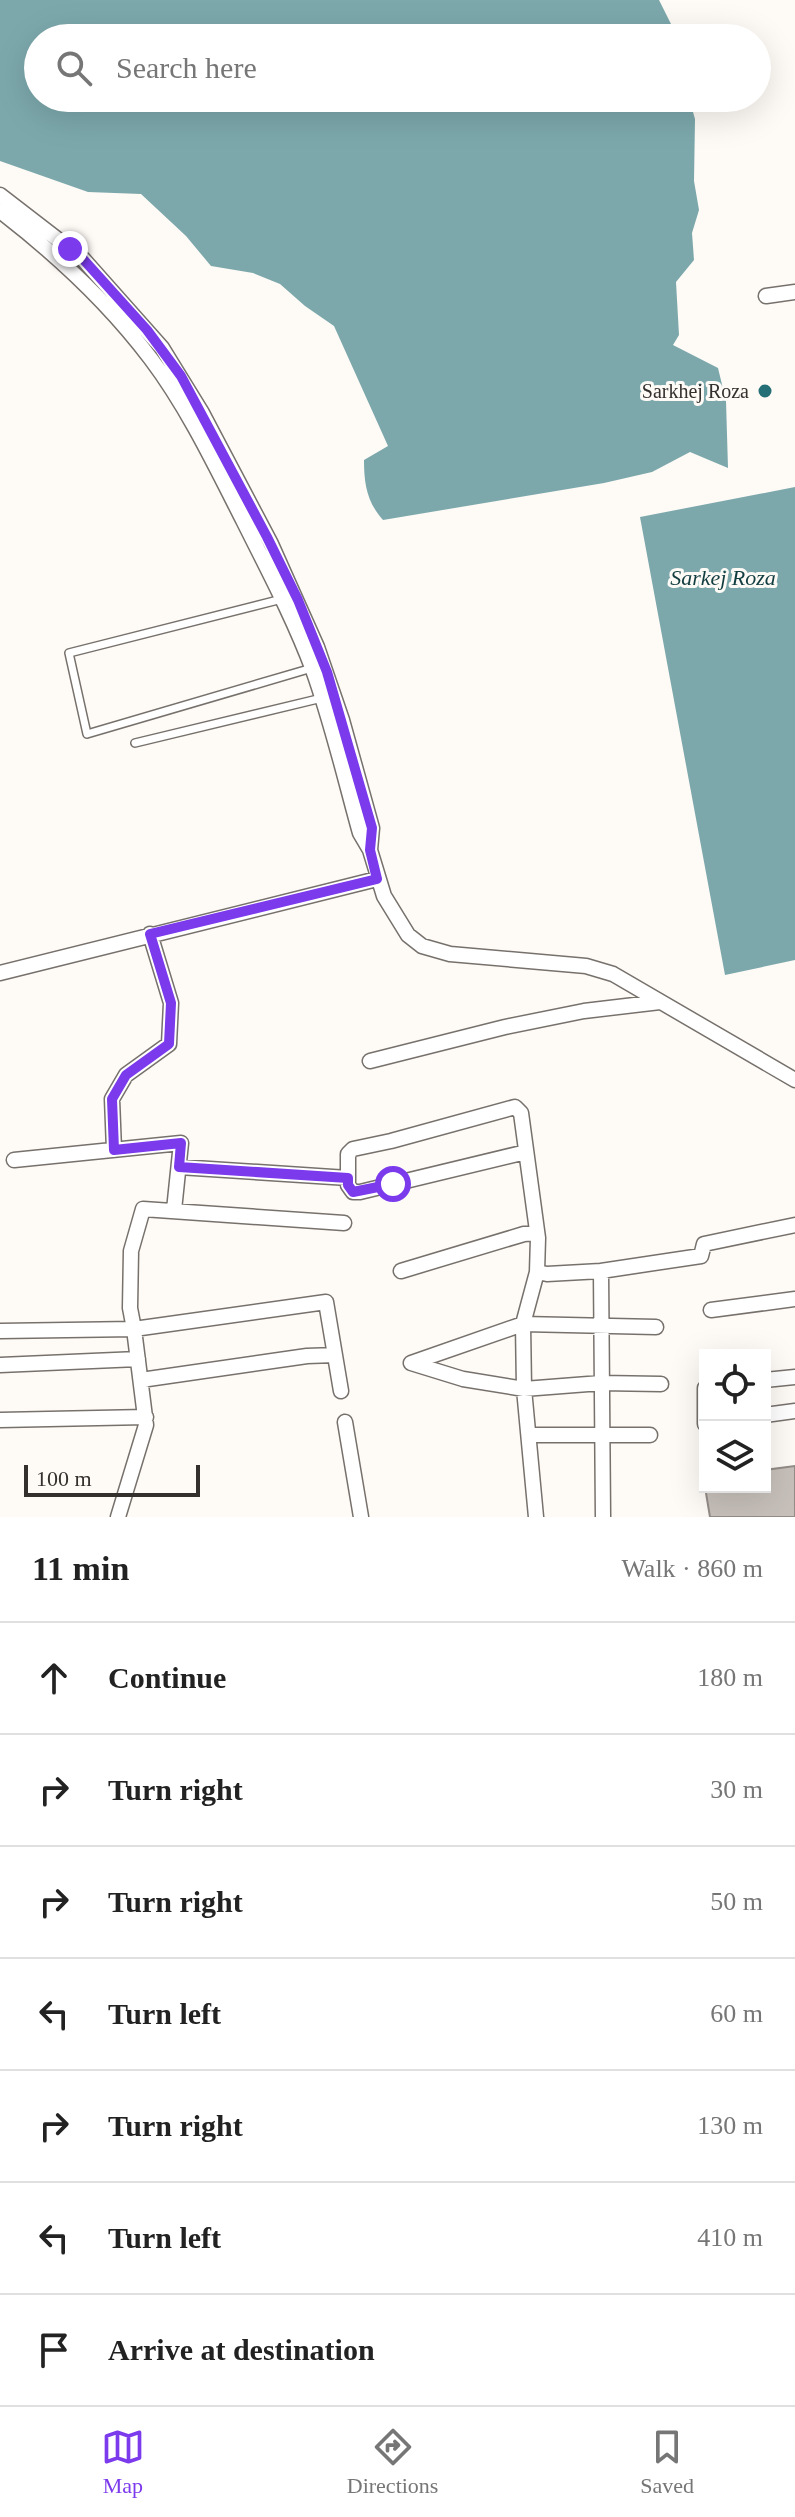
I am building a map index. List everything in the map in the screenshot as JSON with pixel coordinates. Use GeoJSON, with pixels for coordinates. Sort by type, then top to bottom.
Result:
{"type":"FeatureCollection","features":[{"type":"Feature","properties":{"kind":"street"},"geometry":{"type":"LineString","coordinates":[[0,195],[83,259],[135,328],[160,373],[192,410]]}},
{"type":"Feature","properties":{"kind":"street"},"geometry":{"type":"LineString","coordinates":[[0,211],[65,263],[174,365],[192,410],[260,540],[298,600],[348,768],[360,833],[370,850],[377,879],[395,917],[408,935],[422,946],[472,957],[586,966],[613,974],[795,1080]]}},
{"type":"Feature","properties":{"kind":"street"},"geometry":{"type":"LineString","coordinates":[[766,296],[795,292]]}},
{"type":"Feature","properties":{"kind":"street"},"geometry":{"type":"LineString","coordinates":[[160,373],[174,365]]}},
{"type":"Feature","properties":{"kind":"street"},"geometry":{"type":"LineString","coordinates":[[260,540],[282,599],[318,667],[322,698],[348,768]]}},
{"type":"Feature","properties":{"kind":"street"},"geometry":{"type":"LineString","coordinates":[[0,973],[377,879]]}},
{"type":"Feature","properties":{"kind":"street"},"geometry":{"type":"LineString","coordinates":[[114,1150],[112,1099],[126,1075],[169,1044],[171,1003],[150,934]]}},
{"type":"Feature","properties":{"kind":"street"},"geometry":{"type":"LineString","coordinates":[[370,1061],[505,1027],[584,1011],[660,1002]]}},
{"type":"Feature","properties":{"kind":"street"},"geometry":{"type":"LineString","coordinates":[[526,1152],[360,1192],[353,1192],[348,1185],[348,1154],[353,1149],[515,1107],[521,1113],[537,1233],[537,1272],[523,1324],[524,1389],[536,1517]]}},
{"type":"Feature","properties":{"kind":"street"},"geometry":{"type":"LineString","coordinates":[[14,1160],[181,1143],[174,1210]]}},
{"type":"Feature","properties":{"kind":"street"},"geometry":{"type":"LineString","coordinates":[[179,1167],[348,1178]]}},
{"type":"Feature","properties":{"kind":"street"},"geometry":{"type":"LineString","coordinates":[[118,1517],[141,1447],[146,1417],[130,1308],[131,1251],[143,1209],[344,1223]]}},
{"type":"Feature","properties":{"kind":"street"},"geometry":{"type":"LineString","coordinates":[[537,1272],[601,1271],[701,1256],[704,1244],[795,1225]]}},
{"type":"Feature","properties":{"kind":"street"},"geometry":{"type":"LineString","coordinates":[[401,1271],[524,1234],[537,1233]]}},
{"type":"Feature","properties":{"kind":"street"},"geometry":{"type":"LineString","coordinates":[[601,1271],[603,1517]]}},
{"type":"Feature","properties":{"kind":"street"},"geometry":{"type":"LineString","coordinates":[[711,1310],[795,1299]]}},
{"type":"Feature","properties":{"kind":"street"},"geometry":{"type":"LineString","coordinates":[[0,1331],[134,1329],[326,1302],[341,1391]]}},
{"type":"Feature","properties":{"kind":"street"},"geometry":{"type":"LineString","coordinates":[[656,1327],[523,1324],[411,1363],[463,1379],[524,1389],[601,1383],[661,1384]]}},
{"type":"Feature","properties":{"kind":"street"},"geometry":{"type":"LineString","coordinates":[[141,1380],[307,1356],[335,1355]]}},
{"type":"Feature","properties":{"kind":"street"},"geometry":{"type":"LineString","coordinates":[[0,1365],[138,1359]]}},
{"type":"Feature","properties":{"kind":"street"},"geometry":{"type":"LineString","coordinates":[[771,1379],[795,1377]]}},
{"type":"Feature","properties":{"kind":"street"},"geometry":{"type":"LineString","coordinates":[[771,1414],[795,1411]]}},
{"type":"Feature","properties":{"kind":"street"},"geometry":{"type":"LineString","coordinates":[[0,1420],[146,1417]]}},
{"type":"Feature","properties":{"kind":"street"},"geometry":{"type":"LineString","coordinates":[[345,1422],[361,1517]]}},
{"type":"Feature","properties":{"kind":"street"},"geometry":{"type":"LineString","coordinates":[[530,1435],[650,1435]]}},
{"type":"Feature","properties":{"kind":"lane"},"geometry":{"type":"LineString","coordinates":[[282,599],[69,653],[87,734],[318,667]]}},
{"type":"Feature","properties":{"kind":"lane"},"geometry":{"type":"LineString","coordinates":[[135,743],[322,698]]}},
{"type":"Feature","properties":{"kind":"water"},"geometry":{"type":"Polygon","coordinates":[[[0,0],[659,0],[671,24],[24,24],[24,112],[693,112],[694,181],[699,210],[692,233],[694,260],[676,282],[679,335],[673,345],[718,368],[726,401],[728,468],[690,452],[652,472],[604,483],[383,520],[368,492],[364,460],[388,446],[334,326],[280,284],[253,273],[211,266],[186,236],[141,194],[88,192],[0,161],[0,0]]]}},
{"type":"Feature","properties":{"kind":"water","name":"Sarkej Roza"},"geometry":{"type":"Polygon","coordinates":[[[795,487],[795,960],[725,975],[640,517],[795,487]]]}},
{"type":"Feature","properties":{"kind":"building"},"geometry":{"type":"Polygon","coordinates":[[[795,1466],[795,1517],[710,1517],[706,1493],[771,1493],[771,1469],[795,1466]]]}},
{"type":"Feature","properties":{"kind":"place","name":"Sarkhej Roza"},"geometry":{"type":"Point","coordinates":[765,391]}},
{"type":"Feature","properties":{"kind":"route"},"geometry":{"type":"LineString","coordinates":[[70,249],[83,259],[162,348],[202,413],[271,544],[327,672],[372,828],[370,850],[377,879],[150,934],[171,1003],[169,1044],[126,1075],[112,1099],[114,1150],[181,1143],[179,1167],[348,1178],[353,1192],[393,1184]]}}]}
